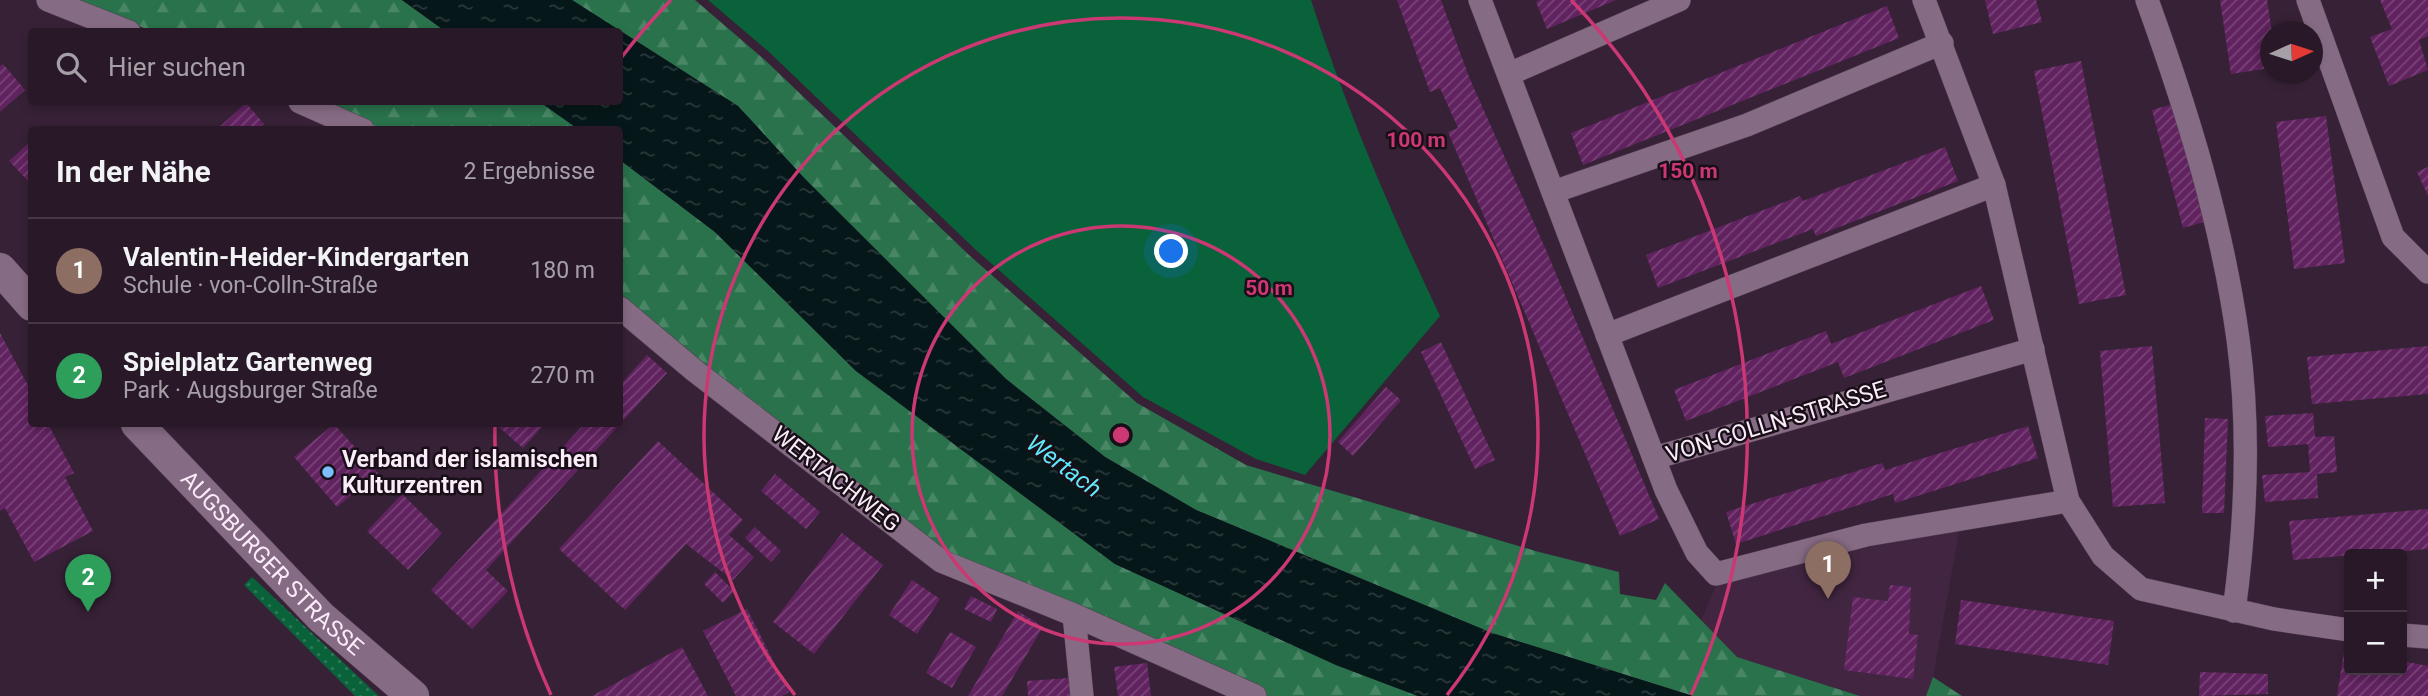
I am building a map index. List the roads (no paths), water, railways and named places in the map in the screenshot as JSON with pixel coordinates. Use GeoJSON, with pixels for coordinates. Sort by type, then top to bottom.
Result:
{"type":"FeatureCollection","features":[{"type":"Feature","properties":{"kind":"main road"},"geometry":{"type":"LineString","coordinates":[[0,269],[28,300]]}},
{"type":"Feature","properties":{"kind":"main road","name":"AUGSBURGER STRASSE"},"geometry":{"type":"LineString","coordinates":[[140,427],[321,617],[413,696]]}},
{"type":"Feature","properties":{"kind":"street"},"geometry":{"type":"LineString","coordinates":[[48,0],[119,28]]}},
{"type":"Feature","properties":{"kind":"street","name":"VON-COLLN-STRASSE"},"geometry":{"type":"LineString","coordinates":[[1480,0],[1654,458],[1697,553],[1716,574],[1866,536],[1966,516],[2068,500]]}},
{"type":"Feature","properties":{"kind":"street"},"geometry":{"type":"LineString","coordinates":[[1509,74],[1679,0]]}},
{"type":"Feature","properties":{"kind":"street"},"geometry":{"type":"LineString","coordinates":[[1924,0],[1994,185],[2068,500],[2103,556],[2141,589],[2234,611],[2344,629]]}},
{"type":"Feature","properties":{"kind":"street"},"geometry":{"type":"LineString","coordinates":[[2147,0],[2185,106],[2220,242],[2238,340],[2243,458],[2234,611]]}},
{"type":"Feature","properties":{"kind":"street"},"geometry":{"type":"LineString","coordinates":[[2308,0],[2393,237],[2428,272]]}},
{"type":"Feature","properties":{"kind":"street"},"geometry":{"type":"LineString","coordinates":[[1553,192],[1747,125],[1942,43]]}},
{"type":"Feature","properties":{"kind":"street"},"geometry":{"type":"LineString","coordinates":[[307,105],[354,126]]}},
{"type":"Feature","properties":{"kind":"street"},"geometry":{"type":"LineString","coordinates":[[1607,335],[1994,185]]}},
{"type":"Feature","properties":{"kind":"street","name":"WERTACHWEG"},"geometry":{"type":"LineString","coordinates":[[623,311],[695,371],[942,561],[1074,615],[1255,696]]}},
{"type":"Feature","properties":{"kind":"street","name":"VON-COLLN-STRASSE"},"geometry":{"type":"LineString","coordinates":[[1654,458],[2033,349]]}},
{"type":"Feature","properties":{"kind":"street"},"geometry":{"type":"LineString","coordinates":[[1074,615],[1082,696]]}},
{"type":"Feature","properties":{"kind":"street"},"geometry":{"type":"LineString","coordinates":[[2407,635],[2428,637]]}},
{"type":"Feature","properties":{"kind":"water"},"geometry":{"type":"Polygon","coordinates":[[[402,0],[572,0],[616,28],[441,28],[402,0]]]}},
{"type":"Feature","properties":{"kind":"water","name":"Wertach"},"geometry":{"type":"Polygon","coordinates":[[[623,33],[738,106],[805,179],[1006,379],[1105,457],[1196,510],[1492,633],[1693,696],[1418,696],[1336,665],[1115,564],[856,371],[715,232],[623,162],[623,126],[574,126],[544,105],[623,105],[623,33]]]}},
{"type":"Feature","properties":{"kind":"place","name":"Verband der islamischen Kulturzentren"},"geometry":{"type":"Point","coordinates":[328,472]}},
{"type":"Feature","properties":{"kind":"place","name":"Valentin-Heider-Kindergarten"},"geometry":{"type":"Point","coordinates":[1828,599]}},
{"type":"Feature","properties":{"kind":"place","name":"Spielplatz Gartenweg"},"geometry":{"type":"Point","coordinates":[88,612]}}]}
